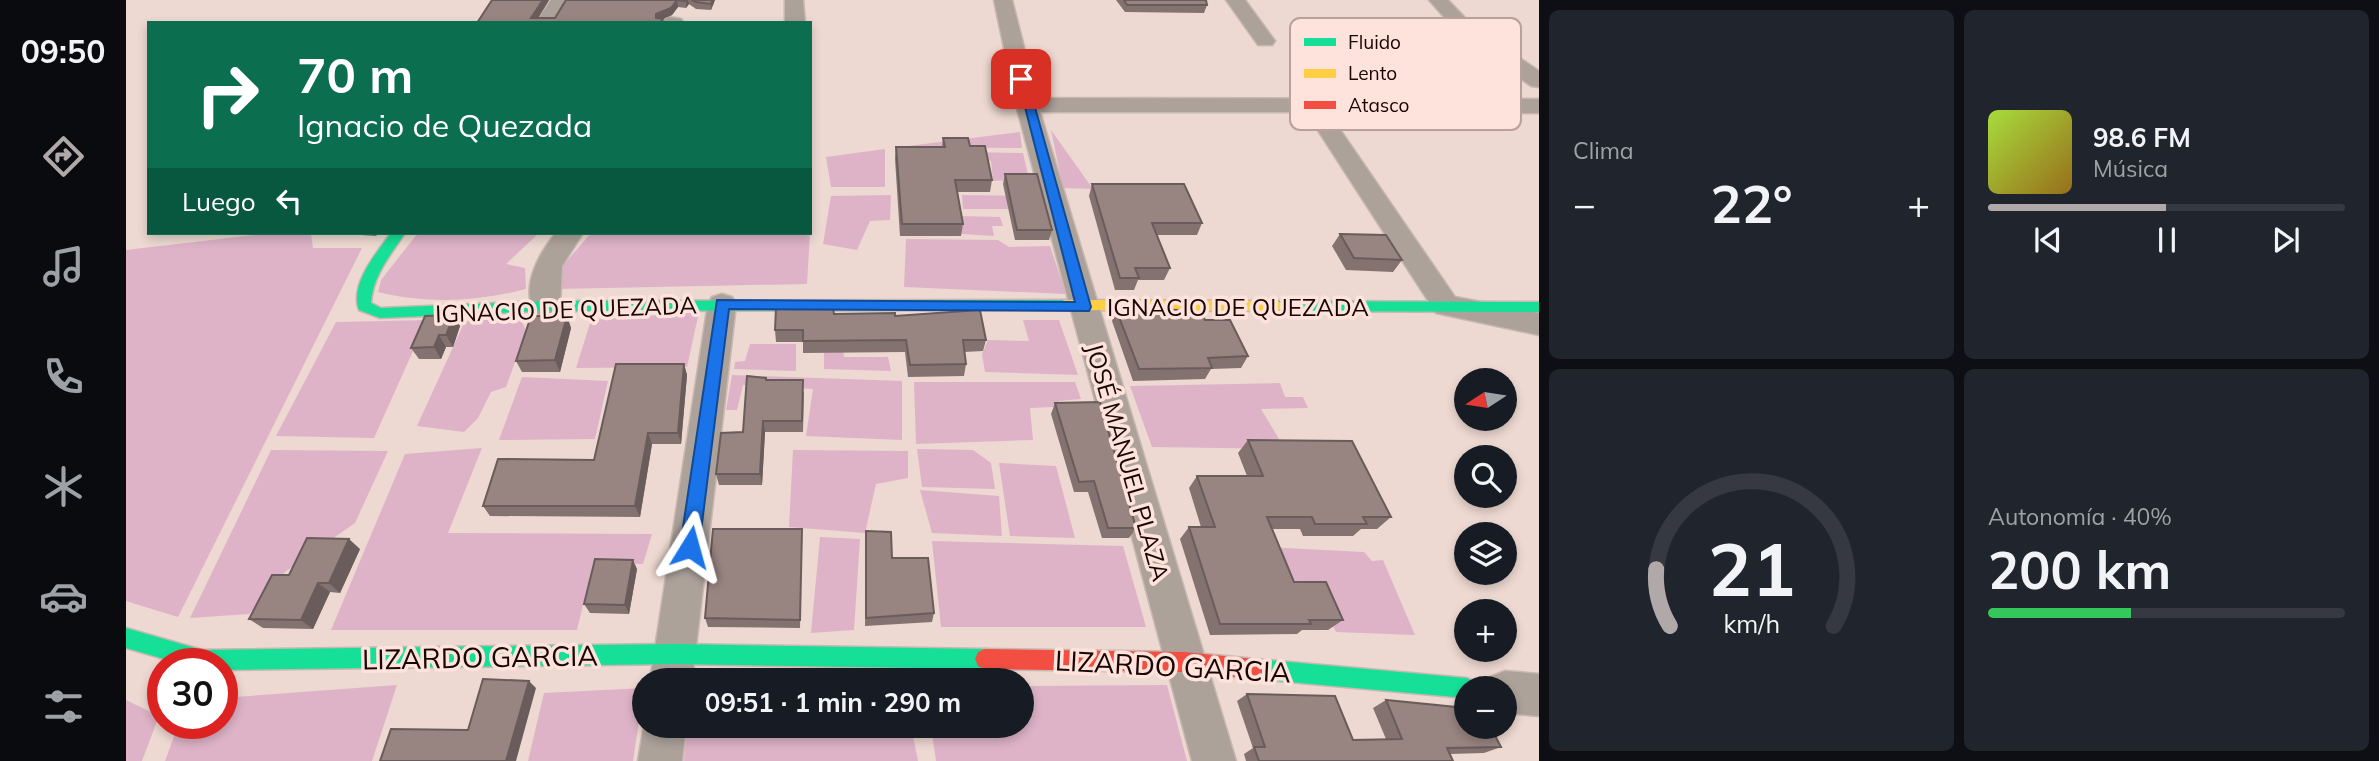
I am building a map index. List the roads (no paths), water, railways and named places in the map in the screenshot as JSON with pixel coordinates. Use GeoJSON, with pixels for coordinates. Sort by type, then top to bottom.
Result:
{"type":"FeatureCollection","features":[{"type":"Feature","properties":{"kind":"street"},"geometry":{"type":"LineString","coordinates":[[546,21],[561,0]]}},
{"type":"Feature","properties":{"kind":"street"},"geometry":{"type":"LineString","coordinates":[[794,0],[795,21]]}},
{"type":"Feature","properties":{"kind":"street","name":"JOSÉ MANUEL PLAZA"},"geometry":{"type":"LineString","coordinates":[[1003,0],[1027,105],[1083,307],[1214,761]]}},
{"type":"Feature","properties":{"kind":"street"},"geometry":{"type":"LineString","coordinates":[[1235,0],[1265,41]]}},
{"type":"Feature","properties":{"kind":"street"},"geometry":{"type":"LineString","coordinates":[[1438,0],[1455,18]]}},
{"type":"Feature","properties":{"kind":"street"},"geometry":{"type":"LineString","coordinates":[[1521,68],[1539,81]]}},
{"type":"Feature","properties":{"kind":"street"},"geometry":{"type":"LineString","coordinates":[[1027,105],[1290,106]]}},
{"type":"Feature","properties":{"kind":"street"},"geometry":{"type":"LineString","coordinates":[[1521,106],[1539,106]]}},
{"type":"Feature","properties":{"kind":"street"},"geometry":{"type":"LineString","coordinates":[[1329,130],[1446,306],[1539,324]]}},
{"type":"Feature","properties":{"kind":"street","name":"IGNACIO DE QUEZADA"},"geometry":{"type":"LineString","coordinates":[[397,235],[373,270],[363,292],[364,306],[380,313],[473,312],[545,306],[722,304],[1539,307]]}},
{"type":"Feature","properties":{"kind":"street"},"geometry":{"type":"LineString","coordinates":[[545,306],[543,276],[555,250],[568,235]]}},
{"type":"Feature","properties":{"kind":"street"},"geometry":{"type":"LineString","coordinates":[[673,668],[722,304]]}},
{"type":"Feature","properties":{"kind":"street","name":"LIZARDO GARCIA"},"geometry":{"type":"LineString","coordinates":[[126,638],[202,660],[673,668],[1184,662],[1454,687]]}},
{"type":"Feature","properties":{"kind":"street"},"geometry":{"type":"LineString","coordinates":[[1517,693],[1539,695]]}},
{"type":"Feature","properties":{"kind":"street"},"geometry":{"type":"LineString","coordinates":[[660,761],[663,738]]}}]}
